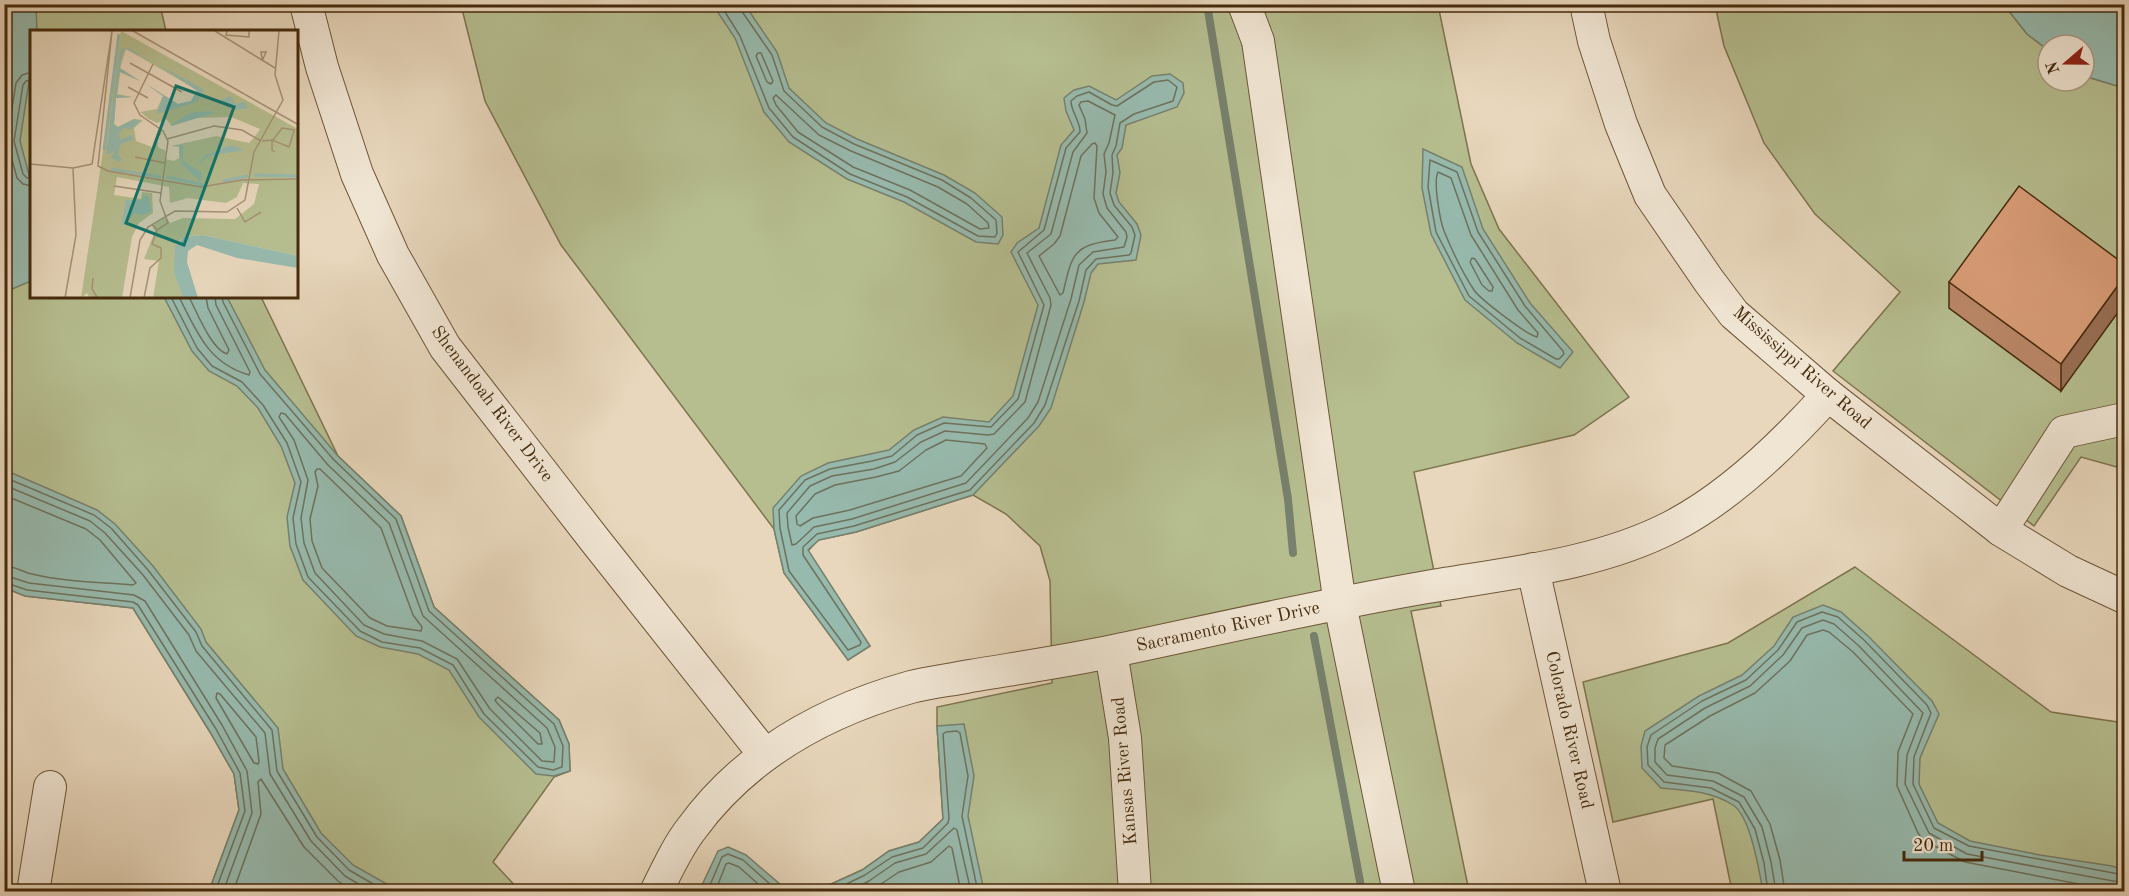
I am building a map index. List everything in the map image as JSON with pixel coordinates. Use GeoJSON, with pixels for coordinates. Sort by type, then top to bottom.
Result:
{"type":"FeatureCollection","features":[{"type":"Feature","properties":{"kind":"street","name":"Shenandoah River Drive"},"geometry":{"type":"LineString","coordinates":[[306,4],[322,67],[357,174],[393,255],[445,346],[765,755]]}},
{"type":"Feature","properties":{"kind":"street"},"geometry":{"type":"LineString","coordinates":[[1244,4],[1258,41],[1340,604],[1399,891]]}},
{"type":"Feature","properties":{"kind":"street","name":"Mississippi River Road"},"geometry":{"type":"LineString","coordinates":[[1586,4],[1594,40],[1621,124],[1650,195],[1734,314],[1828,395],[2001,530],[2068,571],[2124,597]]}},
{"type":"Feature","properties":{"kind":"street","name":"Sacramento River Drive"},"geometry":{"type":"LineString","coordinates":[[656,891],[692,827],[730,786],[765,755],[801,730],[843,710],[914,686],[1111,652],[1340,604],[1533,569],[1609,552],[1671,527],[1703,509],[1800,426],[1828,395]]}},
{"type":"Feature","properties":{"kind":"street"},"geometry":{"type":"LineString","coordinates":[[2001,530],[2064,432],[2124,419]]}},
{"type":"Feature","properties":{"kind":"street","name":"Colorado River Road"},"geometry":{"type":"LineString","coordinates":[[1533,569],[1605,891]]}},
{"type":"Feature","properties":{"kind":"street","name":"Kansas River Road"},"geometry":{"type":"LineString","coordinates":[[1111,652],[1125,738],[1135,891]]}},
{"type":"Feature","properties":{"kind":"street"},"geometry":{"type":"LineString","coordinates":[[33,891],[50,787]]}},
{"type":"Feature","properties":{"kind":"green space"},"geometry":{"type":"Polygon","coordinates":[[[4,5],[160,5],[166,30],[30,30],[30,298],[261,298],[338,456],[401,516],[434,607],[559,720],[569,744],[570,771],[554,777],[493,862],[520,891],[209,891],[239,810],[234,774],[133,608],[25,596],[5,588],[4,5]]]}},
{"type":"Feature","properties":{"kind":"green space"},"geometry":{"type":"Polygon","coordinates":[[[461,5],[1438,5],[1471,164],[1499,229],[1629,397],[1574,435],[1414,472],[1441,606],[1411,611],[1469,891],[901,892],[891,889],[884,892],[816,891],[862,870],[889,851],[919,842],[943,819],[937,707],[1052,683],[1050,581],[1040,546],[1006,514],[973,495],[856,532],[818,540],[808,551],[870,646],[848,660],[784,573],[774,529],[561,245],[485,101],[461,5]]]}},
{"type":"Feature","properties":{"kind":"green space"},"geometry":{"type":"Polygon","coordinates":[[[1715,5],[2004,5],[2027,34],[2036,41],[2036,93],[2096,93],[2096,80],[2124,88],[2124,469],[2081,457],[2034,526],[1833,371],[1900,292],[1815,214],[1764,143],[1724,46],[1715,5]]]}},
{"type":"Feature","properties":{"kind":"green space"},"geometry":{"type":"Polygon","coordinates":[[[1855,567],[2051,712],[2124,723],[2124,891],[1732,891],[1713,799],[1613,822],[1583,682],[1728,643],[1855,567]]]}},
{"type":"Feature","properties":{"kind":"water"},"geometry":{"type":"Polygon","coordinates":[[[5,4],[36,5],[37,30],[30,30],[30,75],[20,141],[30,178],[30,281],[5,292],[5,4]]]}},
{"type":"Feature","properties":{"kind":"water"},"geometry":{"type":"Polygon","coordinates":[[[713,5],[745,5],[777,52],[789,88],[826,123],[857,139],[944,175],[975,193],[1002,217],[1003,235],[998,244],[976,242],[904,202],[847,179],[789,142],[764,112],[735,38],[713,5]]]}},
{"type":"Feature","properties":{"kind":"water"},"geometry":{"type":"Polygon","coordinates":[[[2004,5],[2124,5],[2124,88],[2096,80],[2096,33],[2036,33],[2036,41],[2027,34],[2004,5]]]}},
{"type":"Feature","properties":{"kind":"water"},"geometry":{"type":"Polygon","coordinates":[[[1170,74],[1183,83],[1184,93],[1177,107],[1126,125],[1122,148],[1117,155],[1120,173],[1116,193],[1119,202],[1137,224],[1141,235],[1136,260],[1098,264],[1091,273],[1051,408],[1039,426],[973,495],[856,532],[819,540],[808,550],[870,646],[848,660],[784,573],[774,529],[773,508],[801,476],[828,463],[889,450],[914,430],[943,417],[989,422],[1013,396],[1038,305],[1011,252],[1017,243],[1039,228],[1061,145],[1074,130],[1066,111],[1064,98],[1074,90],[1089,86],[1116,100],[1152,76],[1170,74]]]}},
{"type":"Feature","properties":{"kind":"water"},"geometry":{"type":"Polygon","coordinates":[[[1423,149],[1462,167],[1483,229],[1530,303],[1573,352],[1560,368],[1517,343],[1465,300],[1431,234],[1422,188],[1423,149]]]}},
{"type":"Feature","properties":{"kind":"water"},"geometry":{"type":"Polygon","coordinates":[[[165,298],[228,298],[265,370],[338,456],[401,516],[434,607],[559,720],[569,744],[570,771],[554,776],[536,774],[479,717],[449,670],[418,654],[380,647],[356,636],[303,580],[290,546],[287,517],[295,483],[281,446],[258,408],[237,386],[209,371],[192,351],[165,298]]]}},
{"type":"Feature","properties":{"kind":"water"},"geometry":{"type":"Polygon","coordinates":[[[5,470],[97,510],[115,524],[153,566],[201,629],[206,642],[278,728],[283,769],[321,833],[353,865],[399,891],[209,891],[239,810],[234,774],[133,608],[25,596],[5,588],[5,470]]]}},
{"type":"Feature","properties":{"kind":"water"},"geometry":{"type":"Polygon","coordinates":[[[1823,605],[1841,612],[1868,636],[1932,701],[1939,714],[1920,758],[1919,784],[1938,823],[1970,841],[2124,870],[2124,891],[1763,891],[1753,845],[1739,811],[1725,800],[1707,794],[1661,788],[1642,768],[1641,746],[1645,731],[1699,696],[1742,675],[1774,646],[1793,617],[1823,605]]]}},
{"type":"Feature","properties":{"kind":"water"},"geometry":{"type":"Polygon","coordinates":[[[964,724],[974,776],[968,816],[984,891],[901,892],[891,889],[884,892],[816,891],[862,870],[889,851],[919,842],[943,819],[937,726],[964,724]]]}},
{"type":"Feature","properties":{"kind":"water"},"geometry":{"type":"Polygon","coordinates":[[[728,847],[746,855],[788,891],[701,891],[718,851],[728,847]]]}},
{"type":"Feature","properties":{"kind":"building"},"geometry":{"type":"Polygon","coordinates":[[[2019,186],[2124,264],[2124,277],[2061,364],[1949,282],[2019,186]]]}},
{"type":"Feature","properties":{"kind":"waterway"},"geometry":{"type":"LineString","coordinates":[[1207,4],[1288,499],[1293,553]]}},
{"type":"Feature","properties":{"kind":"waterway"},"geometry":{"type":"LineString","coordinates":[[1314,636],[1362,892]]}}]}
